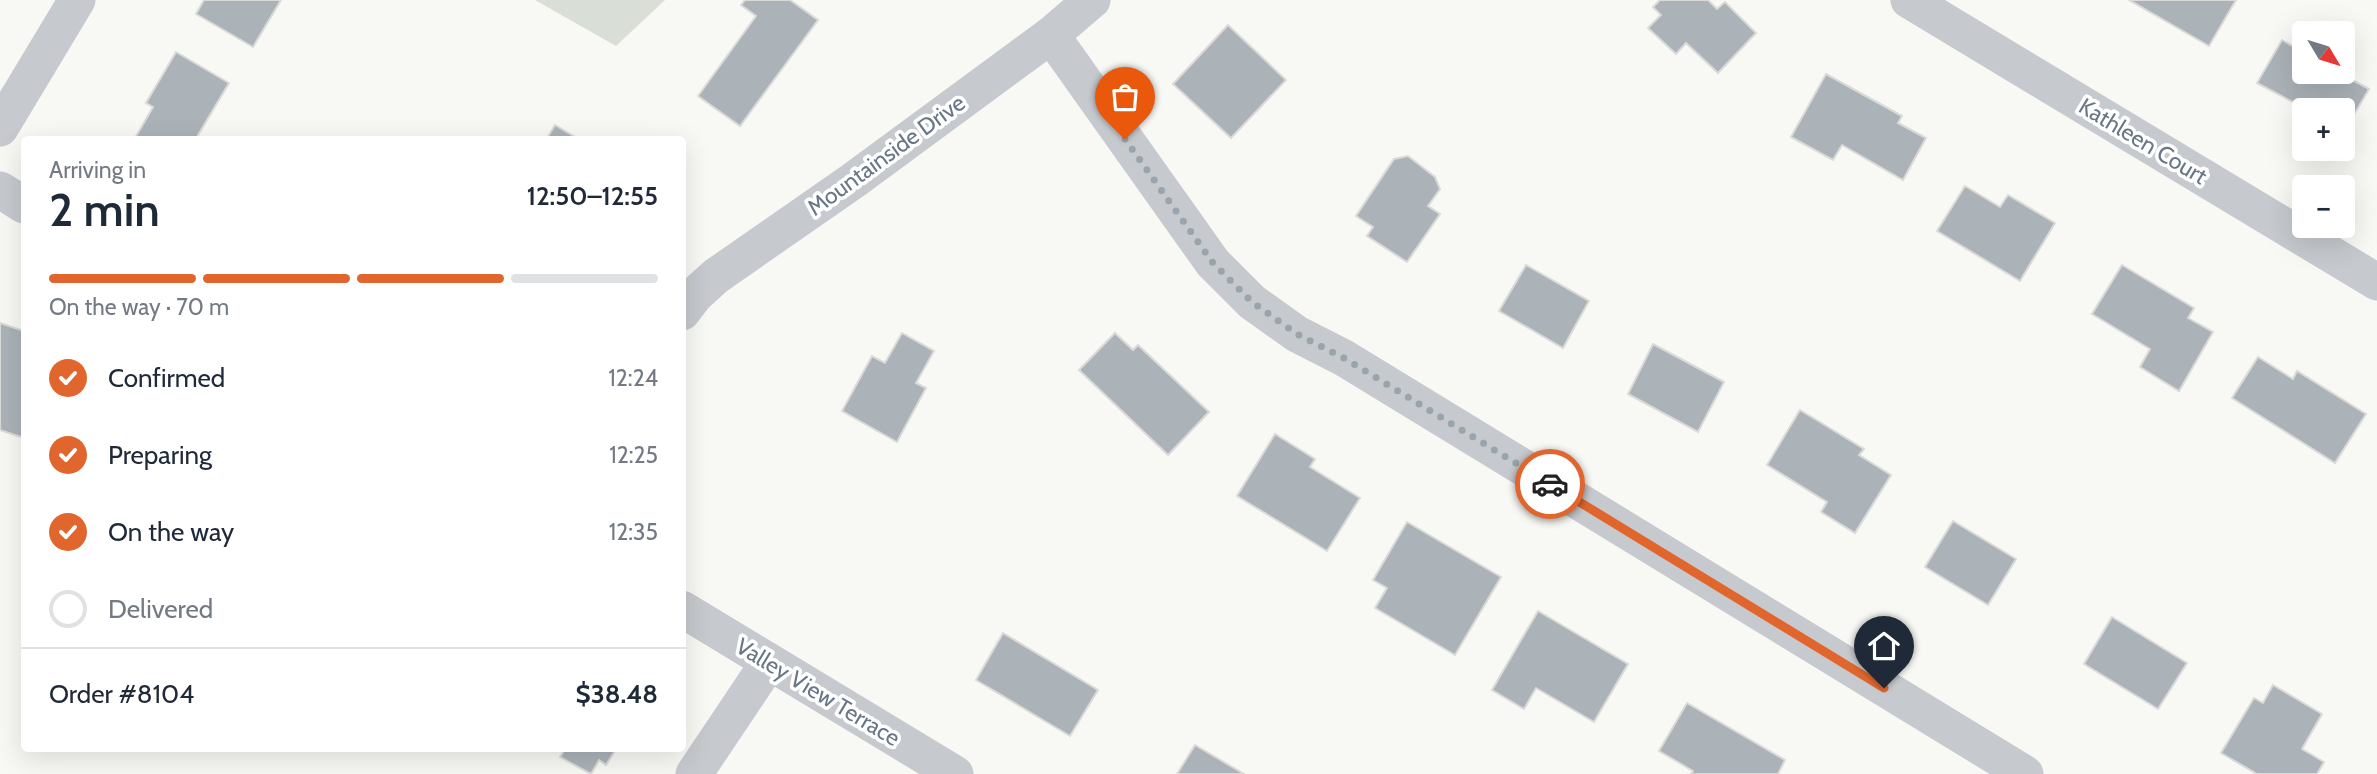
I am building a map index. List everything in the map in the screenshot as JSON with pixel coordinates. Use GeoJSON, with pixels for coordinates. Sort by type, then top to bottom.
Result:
{"type":"FeatureCollection","features":[{"type":"Feature","properties":{"kind":"street"},"geometry":{"type":"LineString","coordinates":[[0,128],[77,0]]}},
{"type":"Feature","properties":{"kind":"street","name":"Mountainside Drive"},"geometry":{"type":"LineString","coordinates":[[686,307],[716,276],[854,180],[1051,35],[1092,0]]}},
{"type":"Feature","properties":{"kind":"street","name":"Kathleen Court"},"geometry":{"type":"LineString","coordinates":[[1909,0],[2377,282]]}},
{"type":"Feature","properties":{"kind":"street"},"geometry":{"type":"LineString","coordinates":[[1051,35],[1213,263],[1252,302],[1297,334],[1344,358],[2025,774]]}},
{"type":"Feature","properties":{"kind":"street"},"geometry":{"type":"LineString","coordinates":[[0,190],[21,203]]}},
{"type":"Feature","properties":{"kind":"street"},"geometry":{"type":"LineString","coordinates":[[686,591],[695,617]]}},
{"type":"Feature","properties":{"kind":"street","name":"Valley View Terrace"},"geometry":{"type":"LineString","coordinates":[[695,617],[955,774]]}},
{"type":"Feature","properties":{"kind":"street"},"geometry":{"type":"LineString","coordinates":[[694,774],[769,662]]}},
{"type":"Feature","properties":{"kind":"shaded area"},"geometry":{"type":"Polygon","coordinates":[[[535,0],[665,0],[616,46],[535,0]]]}},
{"type":"Feature","properties":{"kind":"building"},"geometry":{"type":"Polygon","coordinates":[[[204,0],[281,0],[253,47],[196,14],[204,0]]]}},
{"type":"Feature","properties":{"kind":"building"},"geometry":{"type":"Polygon","coordinates":[[[745,0],[790,0],[818,20],[740,126],[698,96],[756,16],[741,5],[745,0]]]}},
{"type":"Feature","properties":{"kind":"building"},"geometry":{"type":"Polygon","coordinates":[[[1660,0],[1708,0],[1717,9],[1725,2],[1756,33],[1718,73],[1686,43],[1676,54],[1648,28],[1661,15],[1653,7],[1660,0]]]}},
{"type":"Feature","properties":{"kind":"building"},"geometry":{"type":"Polygon","coordinates":[[[2129,0],[2236,0],[2209,46],[2129,0]]]}},
{"type":"Feature","properties":{"kind":"building"},"geometry":{"type":"Polygon","coordinates":[[[1228,25],[1286,80],[1231,138],[1173,84],[1228,25]]]}},
{"type":"Feature","properties":{"kind":"building"},"geometry":{"type":"Polygon","coordinates":[[[2282,40],[2292,46],[2292,84],[2356,84],[2356,82],[2369,89],[2355,113],[2355,98],[2292,98],[2292,102],[2257,83],[2282,40]]]}},
{"type":"Feature","properties":{"kind":"building"},"geometry":{"type":"Polygon","coordinates":[[[176,52],[229,83],[197,136],[136,136],[153,107],[146,103],[176,52]]]}},
{"type":"Feature","properties":{"kind":"building"},"geometry":{"type":"Polygon","coordinates":[[[1826,74],[1902,116],[1898,123],[1926,138],[1903,180],[1842,145],[1833,160],[1791,137],[1826,74]]]}},
{"type":"Feature","properties":{"kind":"building"},"geometry":{"type":"Polygon","coordinates":[[[555,125],[573,136],[548,136],[555,125]]]}},
{"type":"Feature","properties":{"kind":"building"},"geometry":{"type":"Polygon","coordinates":[[[1408,156],[1435,177],[1440,189],[1428,206],[1440,214],[1407,262],[1367,236],[1373,227],[1356,216],[1394,159],[1408,156]]]}},
{"type":"Feature","properties":{"kind":"building"},"geometry":{"type":"Polygon","coordinates":[[[1965,186],[2000,207],[2008,195],[2055,223],[2020,281],[1937,231],[1965,186]]]}},
{"type":"Feature","properties":{"kind":"building"},"geometry":{"type":"Polygon","coordinates":[[[1526,265],[1589,301],[1563,348],[1499,311],[1526,265]]]}},
{"type":"Feature","properties":{"kind":"building"},"geometry":{"type":"Polygon","coordinates":[[[2122,265],[2194,308],[2188,318],[2213,332],[2179,391],[2140,367],[2150,349],[2092,314],[2122,265]]]}},
{"type":"Feature","properties":{"kind":"building"},"geometry":{"type":"Polygon","coordinates":[[[0,323],[21,330],[21,437],[0,430],[0,323]]]}},
{"type":"Feature","properties":{"kind":"building"},"geometry":{"type":"Polygon","coordinates":[[[902,333],[934,351],[916,383],[926,388],[897,442],[842,411],[872,356],[885,363],[902,333]]]}},
{"type":"Feature","properties":{"kind":"building"},"geometry":{"type":"Polygon","coordinates":[[[1115,333],[1133,350],[1138,345],[1209,412],[1168,455],[1079,370],[1115,333]]]}},
{"type":"Feature","properties":{"kind":"building"},"geometry":{"type":"Polygon","coordinates":[[[1653,344],[1724,382],[1698,432],[1628,394],[1653,344]]]}},
{"type":"Feature","properties":{"kind":"building"},"geometry":{"type":"Polygon","coordinates":[[[2258,357],[2293,379],[2297,371],[2366,414],[2335,463],[2232,398],[2258,357]]]}},
{"type":"Feature","properties":{"kind":"building"},"geometry":{"type":"Polygon","coordinates":[[[1800,410],[1864,449],[1859,455],[1891,475],[1855,533],[1821,512],[1827,502],[1767,465],[1800,410]]]}},
{"type":"Feature","properties":{"kind":"building"},"geometry":{"type":"Polygon","coordinates":[[[1275,434],[1315,459],[1310,467],[1360,498],[1327,551],[1237,496],[1275,434]]]}},
{"type":"Feature","properties":{"kind":"building"},"geometry":{"type":"Polygon","coordinates":[[[1953,521],[2016,559],[1988,605],[1925,567],[1953,521]]]}},
{"type":"Feature","properties":{"kind":"building"},"geometry":{"type":"Polygon","coordinates":[[[1407,522],[1501,577],[1455,655],[1375,608],[1387,588],[1373,580],[1407,522]]]}},
{"type":"Feature","properties":{"kind":"building"},"geometry":{"type":"Polygon","coordinates":[[[1538,611],[1628,664],[1594,722],[1536,688],[1524,709],[1492,690],[1538,611]]]}},
{"type":"Feature","properties":{"kind":"building"},"geometry":{"type":"Polygon","coordinates":[[[2112,617],[2187,663],[2158,709],[2084,664],[2112,617]]]}},
{"type":"Feature","properties":{"kind":"building"},"geometry":{"type":"Polygon","coordinates":[[[1003,633],[1098,690],[1070,736],[976,680],[1003,633]]]}},
{"type":"Feature","properties":{"kind":"building"},"geometry":{"type":"Polygon","coordinates":[[[2273,685],[2322,714],[2302,749],[2324,762],[2317,774],[2257,774],[2221,753],[2254,698],[2263,703],[2273,685]]]}},
{"type":"Feature","properties":{"kind":"building"},"geometry":{"type":"Polygon","coordinates":[[[1687,703],[1785,760],[1778,774],[1691,774],[1693,771],[1659,751],[1687,703]]]}},
{"type":"Feature","properties":{"kind":"building"},"geometry":{"type":"Polygon","coordinates":[[[1195,745],[1244,774],[1177,774],[1195,745]]]}},
{"type":"Feature","properties":{"kind":"building"},"geometry":{"type":"Polygon","coordinates":[[[563,752],[614,752],[606,765],[599,760],[591,774],[560,757],[563,752]]]}},
{"type":"Feature","properties":{"kind":"way so far"},"geometry":{"type":"LineString","coordinates":[[1125,139],[1213,263],[1252,302],[1297,334],[1344,358],[1550,484]]}},
{"type":"Feature","properties":{"kind":"route"},"geometry":{"type":"LineString","coordinates":[[1550,484],[1884,688]]}}]}
